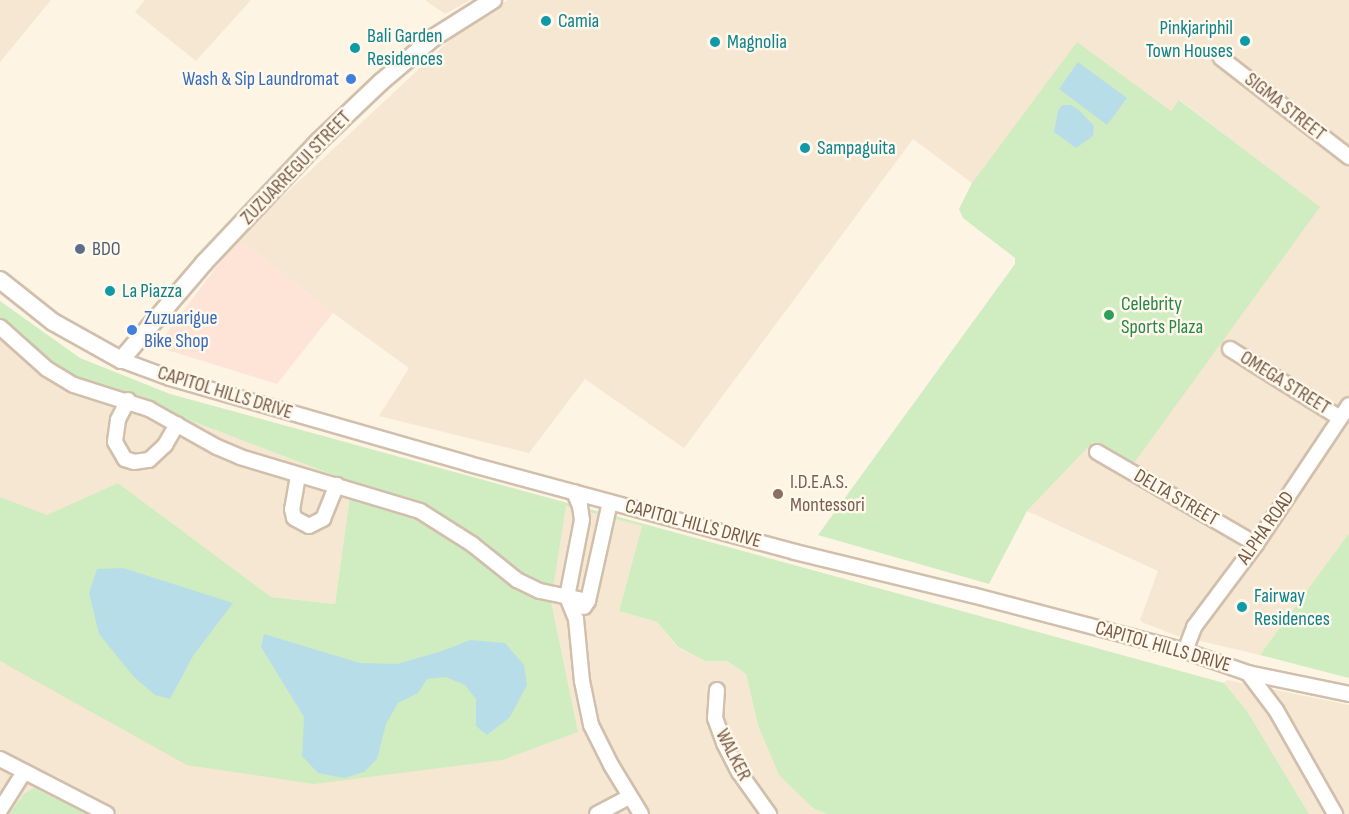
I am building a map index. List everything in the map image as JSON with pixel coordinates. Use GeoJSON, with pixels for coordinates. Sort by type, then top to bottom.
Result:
{"type":"FeatureCollection","features":[{"type":"Feature","properties":{"kind":"street","name":"ZUZUARREGUI STREET"},"geometry":{"type":"LineString","coordinates":[[121,360],[204,263],[318,142],[433,38],[493,0]]}},
{"type":"Feature","properties":{"kind":"street","name":"SIGMA STREET"},"geometry":{"type":"LineString","coordinates":[[1221,57],[1349,156]]}},
{"type":"Feature","properties":{"kind":"street","name":"CAPITOL HILLS DRIVE"},"geometry":{"type":"LineString","coordinates":[[0,280],[53,322],[121,360],[177,381],[795,552],[972,595],[1185,651],[1248,673],[1276,710],[1335,814]]}},
{"type":"Feature","properties":{"kind":"street"},"geometry":{"type":"LineString","coordinates":[[0,327],[60,378],[128,400],[217,447],[298,476],[337,485],[420,512],[472,544],[517,580],[540,591],[588,601]]}},
{"type":"Feature","properties":{"kind":"street","name":"OMEGA STREET"},"geometry":{"type":"LineString","coordinates":[[1230,349],[1340,418]]}},
{"type":"Feature","properties":{"kind":"street"},"geometry":{"type":"LineString","coordinates":[[128,400],[118,420],[115,441],[125,459],[134,462],[149,460],[165,445],[177,424]]}},
{"type":"Feature","properties":{"kind":"street","name":"ALPHA ROAD"},"geometry":{"type":"LineString","coordinates":[[1185,651],[1194,627],[1256,544],[1349,405]]}},
{"type":"Feature","properties":{"kind":"street","name":"DELTA STREET"},"geometry":{"type":"LineString","coordinates":[[1097,452],[1256,544]]}},
{"type":"Feature","properties":{"kind":"street"},"geometry":{"type":"LineString","coordinates":[[298,476],[292,509],[294,518],[309,526],[323,519],[337,485]]}},
{"type":"Feature","properties":{"kind":"street"},"geometry":{"type":"LineString","coordinates":[[574,492],[580,506],[582,520],[567,597],[576,620],[582,681],[591,725],[629,797],[641,814]]}},
{"type":"Feature","properties":{"kind":"street"},"geometry":{"type":"LineString","coordinates":[[576,620],[588,601],[610,501]]}},
{"type":"Feature","properties":{"kind":"street"},"geometry":{"type":"LineString","coordinates":[[1248,673],[1349,694]]}},
{"type":"Feature","properties":{"kind":"street","name":"WALKER"},"geometry":{"type":"LineString","coordinates":[[717,690],[715,718],[724,743],[739,772],[769,814]]}},
{"type":"Feature","properties":{"kind":"street"},"geometry":{"type":"LineString","coordinates":[[0,759],[107,814]]}},
{"type":"Feature","properties":{"kind":"street"},"geometry":{"type":"LineString","coordinates":[[0,810],[24,772]]}},
{"type":"Feature","properties":{"kind":"street"},"geometry":{"type":"LineString","coordinates":[[597,814],[629,797]]}},
{"type":"Feature","properties":{"kind":"shaded area"},"geometry":{"type":"Polygon","coordinates":[[[0,0],[51,0],[0,62],[0,0]]]}},
{"type":"Feature","properties":{"kind":"shaded area"},"geometry":{"type":"Polygon","coordinates":[[[145,0],[251,0],[196,61],[135,12],[145,0]]]}},
{"type":"Feature","properties":{"kind":"shaded area"},"geometry":{"type":"Polygon","coordinates":[[[425,0],[470,0],[445,14],[425,0]]]}},
{"type":"Feature","properties":{"kind":"shaded area"},"geometry":{"type":"Polygon","coordinates":[[[508,0],[1349,0],[1349,533],[1260,655],[1175,635],[1144,623],[1140,620],[1158,571],[1027,511],[1093,442],[1131,466],[1319,207],[1180,100],[1171,111],[1077,43],[972,183],[913,139],[684,448],[585,379],[529,453],[379,416],[409,368],[333,313],[238,238],[464,27],[508,0]]]}},
{"type":"Feature","properties":{"kind":"shaded area"},"geometry":{"type":"Polygon","coordinates":[[[238,238],[333,313],[277,384],[164,349],[163,338],[238,238]]]}},
{"type":"Feature","properties":{"kind":"shaded area"},"geometry":{"type":"Polygon","coordinates":[[[0,320],[63,372],[352,482],[335,604],[271,597],[118,483],[47,516],[0,497],[0,320]]]}},
{"type":"Feature","properties":{"kind":"shaded area"},"geometry":{"type":"Polygon","coordinates":[[[565,506],[642,526],[619,611],[657,622],[678,648],[705,661],[727,661],[746,674],[758,725],[813,809],[828,814],[0,814],[0,661],[5,664],[578,732],[551,601],[565,506]]]}},
{"type":"Feature","properties":{"kind":"shaded area"},"geometry":{"type":"Polygon","coordinates":[[[1227,680],[1349,705],[1349,814],[1309,814],[1247,711],[1224,683],[1227,680]]]}},
{"type":"Feature","properties":{"kind":"green space","name":"Celebrity Sports Plaza"},"geometry":{"type":"Polygon","coordinates":[[[1077,42],[1171,111],[1179,100],[1320,207],[1131,467],[1093,442],[1027,511],[989,584],[818,535],[1015,264],[1015,258],[963,218],[959,209],[972,183],[1077,42]]]}},
{"type":"Feature","properties":{"kind":"green space"},"geometry":{"type":"Polygon","coordinates":[[[0,301],[80,358],[170,394],[1224,683],[1247,711],[1309,814],[828,814],[814,809],[779,775],[758,725],[746,674],[727,661],[705,661],[678,647],[657,622],[619,611],[642,526],[566,506],[551,601],[578,732],[502,760],[314,784],[187,765],[0,661],[0,497],[47,515],[118,483],[271,597],[335,604],[352,482],[63,372],[0,320],[0,301]]]}},
{"type":"Feature","properties":{"kind":"green space"},"geometry":{"type":"Polygon","coordinates":[[[1349,533],[1349,678],[1260,655],[1349,533]]]}},
{"type":"Feature","properties":{"kind":"green space"},"geometry":{"type":"Polygon","coordinates":[[[34,788],[87,814],[9,814],[24,794],[34,788]]]}},
{"type":"Feature","properties":{"kind":"water"},"geometry":{"type":"Polygon","coordinates":[[[1078,62],[1127,98],[1107,125],[1059,89],[1078,62]]]}},
{"type":"Feature","properties":{"kind":"water"},"geometry":{"type":"Polygon","coordinates":[[[1062,105],[1071,105],[1094,126],[1093,136],[1076,148],[1054,132],[1058,111],[1062,105]]]}},
{"type":"Feature","properties":{"kind":"water"},"geometry":{"type":"Polygon","coordinates":[[[123,568],[233,603],[193,656],[170,699],[155,695],[134,677],[99,634],[89,593],[97,569],[123,568]]]}},
{"type":"Feature","properties":{"kind":"water"},"geometry":{"type":"Polygon","coordinates":[[[264,634],[360,663],[397,664],[470,640],[505,643],[524,665],[527,685],[510,717],[487,735],[476,726],[476,699],[465,685],[446,677],[427,679],[418,693],[398,703],[386,724],[377,759],[364,772],[344,778],[318,773],[302,756],[304,717],[261,647],[264,634]]]}},
{"type":"Feature","properties":{"kind":"place","name":"Camia"},"geometry":{"type":"Point","coordinates":[546,21]}},
{"type":"Feature","properties":{"kind":"place","name":"Pinkjariphil Town Houses"},"geometry":{"type":"Point","coordinates":[1245,41]}},
{"type":"Feature","properties":{"kind":"place","name":"Magnolia"},"geometry":{"type":"Point","coordinates":[715,42]}},
{"type":"Feature","properties":{"kind":"place","name":"Bali Garden Residences"},"geometry":{"type":"Point","coordinates":[355,48]}},
{"type":"Feature","properties":{"kind":"place","name":"Wash & Sip Laundromat"},"geometry":{"type":"Point","coordinates":[351,79]}},
{"type":"Feature","properties":{"kind":"place","name":"Sampaguita"},"geometry":{"type":"Point","coordinates":[805,148]}},
{"type":"Feature","properties":{"kind":"place","name":"BDO"},"geometry":{"type":"Point","coordinates":[80,249]}},
{"type":"Feature","properties":{"kind":"place","name":"La Piazza"},"geometry":{"type":"Point","coordinates":[110,291]}},
{"type":"Feature","properties":{"kind":"place","name":"Celebrity Sports Plaza"},"geometry":{"type":"Point","coordinates":[1109,315]}},
{"type":"Feature","properties":{"kind":"place","name":"Zuzuarigue Bike Shop"},"geometry":{"type":"Point","coordinates":[132,330]}},
{"type":"Feature","properties":{"kind":"place","name":"I.D.E.A.S. Montessori"},"geometry":{"type":"Point","coordinates":[778,494]}},
{"type":"Feature","properties":{"kind":"place","name":"Fairway Residences"},"geometry":{"type":"Point","coordinates":[1242,607]}}]}
